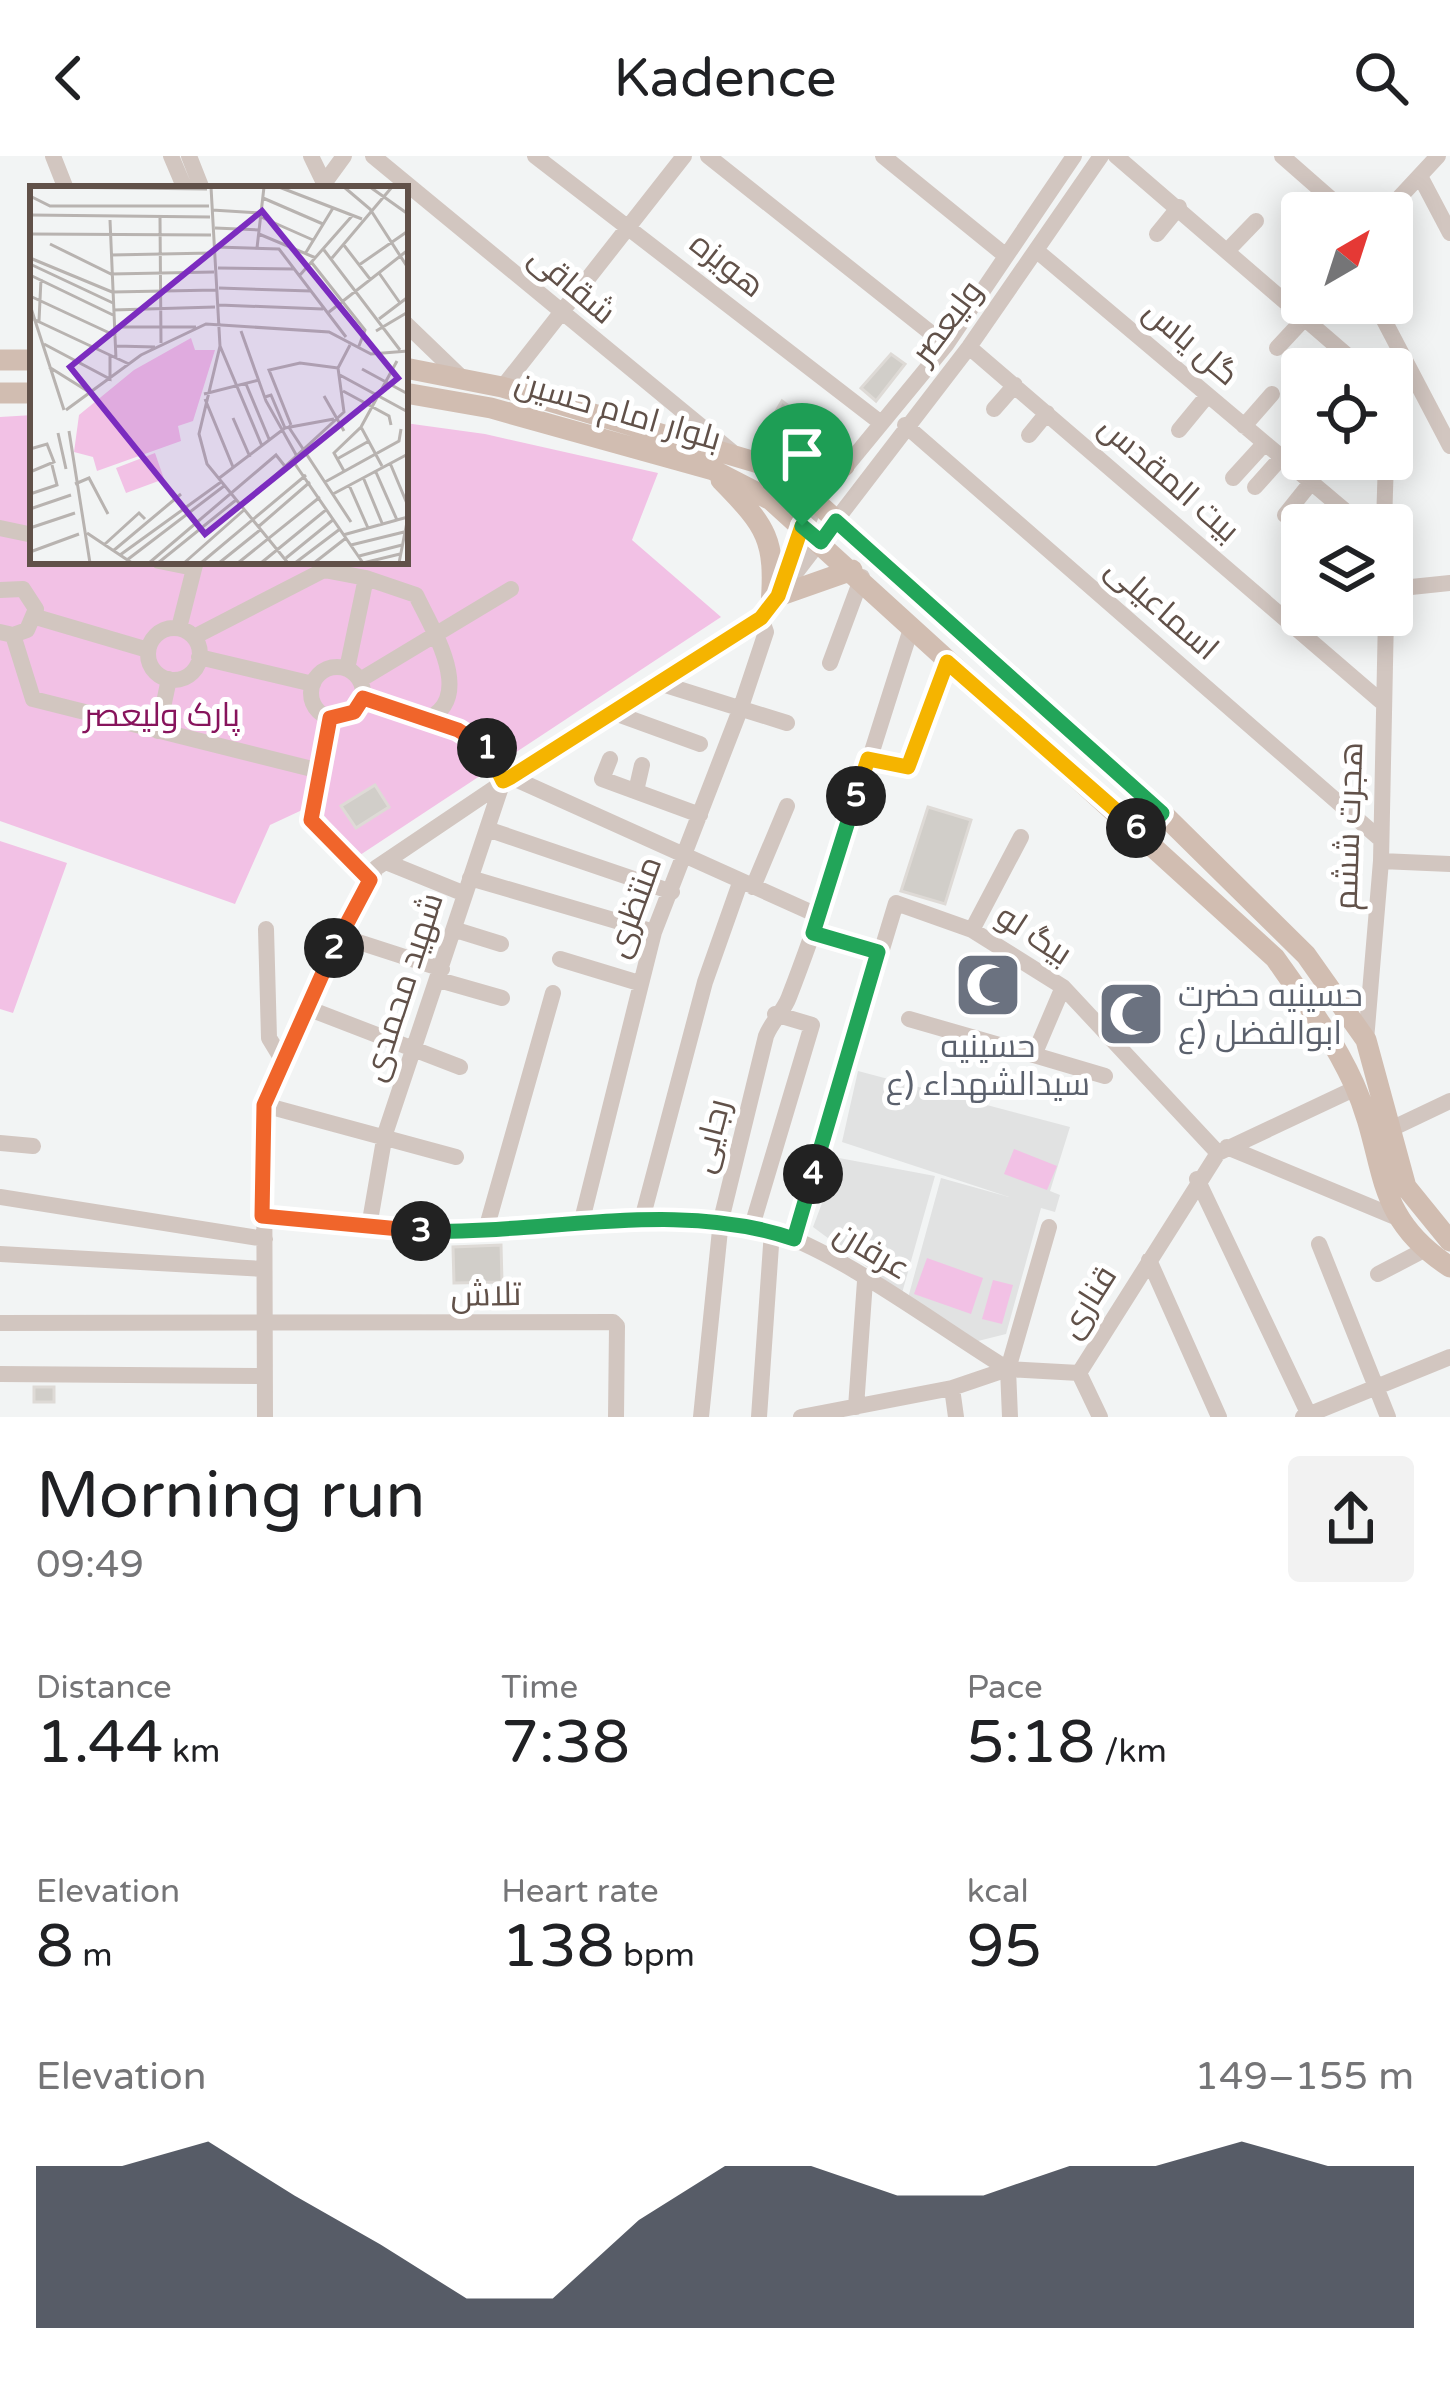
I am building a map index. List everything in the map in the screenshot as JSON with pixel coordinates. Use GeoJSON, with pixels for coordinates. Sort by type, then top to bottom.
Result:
{"type":"FeatureCollection","features":[{"type":"Feature","properties":{"kind":"main road"},"geometry":{"type":"LineString","coordinates":[[0,359],[30,360]]}},
{"type":"Feature","properties":{"kind":"main road","name":"بلوار امام حسین"},"geometry":{"type":"LineString","coordinates":[[408,368],[460,376],[777,467],[1162,813],[1306,955],[1366,1040],[1406,1187],[1450,1241]]}},
{"type":"Feature","properties":{"kind":"main road","name":"بلوار امام حسین"},"geometry":{"type":"LineString","coordinates":[[408,394],[491,408],[713,470],[771,500],[1275,958],[1325,1029],[1356,1088],[1394,1216],[1424,1250],[1450,1267]]}},
{"type":"Feature","properties":{"kind":"main road"},"geometry":{"type":"LineString","coordinates":[[777,467],[854,473]]}},
{"type":"Feature","properties":{"kind":"main road"},"geometry":{"type":"LineString","coordinates":[[713,470],[764,523],[774,566],[770,607],[857,574]]}},
{"type":"Feature","properties":{"kind":"main road"},"geometry":{"type":"LineString","coordinates":[[1143,835],[1162,813]]}},
{"type":"Feature","properties":{"kind":"street"},"geometry":{"type":"LineString","coordinates":[[53,156],[65,186]]}},
{"type":"Feature","properties":{"kind":"street"},"geometry":{"type":"LineString","coordinates":[[171,156],[184,186]]}},
{"type":"Feature","properties":{"kind":"street"},"geometry":{"type":"LineString","coordinates":[[189,156],[201,186]]}},
{"type":"Feature","properties":{"kind":"street"},"geometry":{"type":"LineString","coordinates":[[310,156],[322,186]]}},
{"type":"Feature","properties":{"kind":"street"},"geometry":{"type":"LineString","coordinates":[[322,186],[344,156]]}},
{"type":"Feature","properties":{"kind":"street","name":"شقاقی"},"geometry":{"type":"LineString","coordinates":[[373,156],[560,315],[736,455]]}},
{"type":"Feature","properties":{"kind":"street","name":"هویزه"},"geometry":{"type":"LineString","coordinates":[[535,156],[881,423]]}},
{"type":"Feature","properties":{"kind":"street"},"geometry":{"type":"LineString","coordinates":[[502,388],[684,156]]}},
{"type":"Feature","properties":{"kind":"street"},"geometry":{"type":"LineString","coordinates":[[708,156],[946,345]]}},
{"type":"Feature","properties":{"kind":"street"},"geometry":{"type":"LineString","coordinates":[[883,156],[1006,256]]}},
{"type":"Feature","properties":{"kind":"street","name":"ولیعصر"},"geometry":{"type":"LineString","coordinates":[[854,473],[904,425],[969,347],[1101,156]]}},
{"type":"Feature","properties":{"kind":"street"},"geometry":{"type":"LineString","coordinates":[[1116,156],[1228,251],[1281,289]]}},
{"type":"Feature","properties":{"kind":"street"},"geometry":{"type":"LineString","coordinates":[[1282,156],[1323,192]]}},
{"type":"Feature","properties":{"kind":"street"},"geometry":{"type":"LineString","coordinates":[[1407,192],[1435,157]]}},
{"type":"Feature","properties":{"kind":"street","name":"ولیعصر"},"geometry":{"type":"LineString","coordinates":[[770,607],[836,521],[854,473],[881,423],[946,345],[1068,158]]}},
{"type":"Feature","properties":{"kind":"street"},"geometry":{"type":"LineString","coordinates":[[1421,178],[1450,233]]}},
{"type":"Feature","properties":{"kind":"street"},"geometry":{"type":"LineString","coordinates":[[1157,234],[1179,207]]}},
{"type":"Feature","properties":{"kind":"street"},"geometry":{"type":"LineString","coordinates":[[1228,251],[1256,221]]}},
{"type":"Feature","properties":{"kind":"street","name":"گل یاس"},"geometry":{"type":"LineString","coordinates":[[1037,251],[1280,459]]}},
{"type":"Feature","properties":{"kind":"street"},"geometry":{"type":"LineString","coordinates":[[1277,348],[1299,324]]}},
{"type":"Feature","properties":{"kind":"street"},"geometry":{"type":"LineString","coordinates":[[1308,324],[1337,348]]}},
{"type":"Feature","properties":{"kind":"street"},"geometry":{"type":"LineString","coordinates":[[408,326],[460,376]]}},
{"type":"Feature","properties":{"kind":"street","name":"بیت المقدس"},"geometry":{"type":"LineString","coordinates":[[969,347],[1384,704]]}},
{"type":"Feature","properties":{"kind":"street"},"geometry":{"type":"LineString","coordinates":[[1413,380],[1450,446]]}},
{"type":"Feature","properties":{"kind":"street"},"geometry":{"type":"LineString","coordinates":[[994,409],[1015,385]]}},
{"type":"Feature","properties":{"kind":"street"},"geometry":{"type":"LineString","coordinates":[[1244,426],[1272,394]]}},
{"type":"Feature","properties":{"kind":"street"},"geometry":{"type":"LineString","coordinates":[[1179,430],[1208,396]]}},
{"type":"Feature","properties":{"kind":"street"},"geometry":{"type":"LineString","coordinates":[[1029,435],[1047,413]]}},
{"type":"Feature","properties":{"kind":"street","name":"اسماعیلی"},"geometry":{"type":"LineString","coordinates":[[904,425],[1379,838]]}},
{"type":"Feature","properties":{"kind":"street"},"geometry":{"type":"LineString","coordinates":[[1233,478],[1264,444]]}},
{"type":"Feature","properties":{"kind":"street"},"geometry":{"type":"LineString","coordinates":[[1255,487],[1280,459]]}},
{"type":"Feature","properties":{"kind":"street","name":"منتظری"},"geometry":{"type":"LineString","coordinates":[[581,1224],[654,932],[740,710],[770,607],[816,503],[854,473]]}},
{"type":"Feature","properties":{"kind":"street"},"geometry":{"type":"LineString","coordinates":[[1291,504],[1303,480]]}},
{"type":"Feature","properties":{"kind":"street","name":"گل یاس"},"geometry":{"type":"LineString","coordinates":[[1303,480],[1334,504]]}},
{"type":"Feature","properties":{"kind":"street"},"geometry":{"type":"LineString","coordinates":[[0,528],[30,534]]}},
{"type":"Feature","properties":{"kind":"street"},"geometry":{"type":"LineString","coordinates":[[195,565],[186,633],[200,657],[313,684]]}},
{"type":"Feature","properties":{"kind":"street"},"geometry":{"type":"LineString","coordinates":[[148,650],[162,630],[186,633],[324,570],[366,578],[416,595],[434,633],[451,694],[442,712],[427,719]]}},
{"type":"Feature","properties":{"kind":"street"},"geometry":{"type":"LineString","coordinates":[[830,663],[857,574]]}},
{"type":"Feature","properties":{"kind":"street"},"geometry":{"type":"LineString","coordinates":[[313,684],[316,708],[330,718],[354,712],[366,578]]}},
{"type":"Feature","properties":{"kind":"street"},"geometry":{"type":"LineString","coordinates":[[1413,587],[1450,583]]}},
{"type":"Feature","properties":{"kind":"street"},"geometry":{"type":"LineString","coordinates":[[0,590],[23,589],[34,601],[36,617],[28,630],[6,634],[33,699],[320,771]]}},
{"type":"Feature","properties":{"kind":"street"},"geometry":{"type":"LineString","coordinates":[[357,682],[511,589]]}},
{"type":"Feature","properties":{"kind":"street"},"geometry":{"type":"LineString","coordinates":[[265,1417],[264,1105],[370,880],[386,862],[507,779],[770,607]]}},
{"type":"Feature","properties":{"kind":"street"},"geometry":{"type":"LineString","coordinates":[[36,617],[148,650]]}},
{"type":"Feature","properties":{"kind":"street","name":"رجایی"},"geometry":{"type":"LineString","coordinates":[[701,1417],[721,1220],[775,1014],[786,1005],[815,924],[912,626]]}},
{"type":"Feature","properties":{"kind":"street","name":"هجرت ششم"},"geometry":{"type":"LineString","coordinates":[[1366,1040],[1382,861],[1386,636]]}},
{"type":"Feature","properties":{"kind":"street"},"geometry":{"type":"LineString","coordinates":[[148,650],[155,672],[169,679],[185,677],[200,657]]}},
{"type":"Feature","properties":{"kind":"street"},"geometry":{"type":"LineString","coordinates":[[868,759],[908,767],[947,662]]}},
{"type":"Feature","properties":{"kind":"street"},"geometry":{"type":"LineString","coordinates":[[313,684],[330,668],[484,743],[507,779],[685,852],[815,924],[878,952],[794,1239]]}},
{"type":"Feature","properties":{"kind":"street"},"geometry":{"type":"LineString","coordinates":[[158,730],[169,679]]}},
{"type":"Feature","properties":{"kind":"street"},"geometry":{"type":"LineString","coordinates":[[656,682],[788,723]]}},
{"type":"Feature","properties":{"kind":"street"},"geometry":{"type":"LineString","coordinates":[[609,711],[700,744]]}},
{"type":"Feature","properties":{"kind":"street"},"geometry":{"type":"LineString","coordinates":[[330,718],[311,820],[370,880]]}},
{"type":"Feature","properties":{"kind":"street"},"geometry":{"type":"LineString","coordinates":[[610,759],[602,779],[700,815]]}},
{"type":"Feature","properties":{"kind":"street"},"geometry":{"type":"LineString","coordinates":[[635,791],[642,765]]}},
{"type":"Feature","properties":{"kind":"street","name":"شهید محمدی"},"geometry":{"type":"LineString","coordinates":[[371,1215],[386,1134],[507,779]]}},
{"type":"Feature","properties":{"kind":"street"},"geometry":{"type":"LineString","coordinates":[[641,1223],[705,982],[746,885],[787,806]]}},
{"type":"Feature","properties":{"kind":"street"},"geometry":{"type":"LineString","coordinates":[[490,830],[672,892]]}},
{"type":"Feature","properties":{"kind":"street"},"geometry":{"type":"LineString","coordinates":[[972,930],[1021,837]]}},
{"type":"Feature","properties":{"kind":"street"},"geometry":{"type":"LineString","coordinates":[[1382,861],[1450,864]]}},
{"type":"Feature","properties":{"kind":"street"},"geometry":{"type":"LineString","coordinates":[[386,862],[654,932]]}},
{"type":"Feature","properties":{"kind":"street","name":"بیگ لو"},"geometry":{"type":"LineString","coordinates":[[878,952],[896,903],[972,930],[1063,987],[1223,1150]]}},
{"type":"Feature","properties":{"kind":"street"},"geometry":{"type":"LineString","coordinates":[[266,929],[268,1038],[283,1061]]}},
{"type":"Feature","properties":{"kind":"street"},"geometry":{"type":"LineString","coordinates":[[456,929],[501,944]]}},
{"type":"Feature","properties":{"kind":"street"},"geometry":{"type":"LineString","coordinates":[[340,936],[502,998]]}},
{"type":"Feature","properties":{"kind":"street"},"geometry":{"type":"LineString","coordinates":[[560,959],[639,983]]}},
{"type":"Feature","properties":{"kind":"street"},"geometry":{"type":"LineString","coordinates":[[1034,1055],[1063,987]]}},
{"type":"Feature","properties":{"kind":"street"},"geometry":{"type":"LineString","coordinates":[[485,1233],[554,993]]}},
{"type":"Feature","properties":{"kind":"street"},"geometry":{"type":"LineString","coordinates":[[307,1008],[460,1067]]}},
{"type":"Feature","properties":{"kind":"street"},"geometry":{"type":"LineString","coordinates":[[752,1226],[812,1024],[775,1014]]}},
{"type":"Feature","properties":{"kind":"street"},"geometry":{"type":"LineString","coordinates":[[909,1019],[1105,1076]]}},
{"type":"Feature","properties":{"kind":"street","name":"قناری"},"geometry":{"type":"LineString","coordinates":[[801,1417],[856,1407],[890,1409],[1008,1369],[1079,1373],[1197,1179],[1223,1150],[1356,1088]]}},
{"type":"Feature","properties":{"kind":"street"},"geometry":{"type":"LineString","coordinates":[[1391,1129],[1450,1101]]}},
{"type":"Feature","properties":{"kind":"street"},"geometry":{"type":"LineString","coordinates":[[264,1105],[386,1134],[457,1157]]}},
{"type":"Feature","properties":{"kind":"street"},"geometry":{"type":"LineString","coordinates":[[0,1144],[33,1146]]}},
{"type":"Feature","properties":{"kind":"street"},"geometry":{"type":"LineString","coordinates":[[1223,1150],[1394,1216]]}},
{"type":"Feature","properties":{"kind":"street"},"geometry":{"type":"LineString","coordinates":[[1197,1179],[1307,1416],[1450,1357]]}},
{"type":"Feature","properties":{"kind":"street"},"geometry":{"type":"LineString","coordinates":[[0,1197],[265,1239]]}},
{"type":"Feature","properties":{"kind":"street","name":"عرفان"},"geometry":{"type":"LineString","coordinates":[[262,1216],[369,1229],[485,1233],[581,1224],[721,1220],[752,1226],[794,1239],[1008,1369]]}},
{"type":"Feature","properties":{"kind":"street"},"geometry":{"type":"LineString","coordinates":[[1010,1417],[1008,1369],[1049,1227]]}},
{"type":"Feature","properties":{"kind":"street"},"geometry":{"type":"LineString","coordinates":[[759,1417],[772,1231]]}},
{"type":"Feature","properties":{"kind":"street"},"geometry":{"type":"LineString","coordinates":[[1319,1244],[1388,1417]]}},
{"type":"Feature","properties":{"kind":"street"},"geometry":{"type":"LineString","coordinates":[[1378,1274],[1424,1250]]}},
{"type":"Feature","properties":{"kind":"street"},"geometry":{"type":"LineString","coordinates":[[0,1254],[263,1269]]}},
{"type":"Feature","properties":{"kind":"street"},"geometry":{"type":"LineString","coordinates":[[1150,1260],[1219,1417]]}},
{"type":"Feature","properties":{"kind":"street"},"geometry":{"type":"LineString","coordinates":[[856,1407],[865,1281]]}},
{"type":"Feature","properties":{"kind":"street","name":"تلاش"},"geometry":{"type":"LineString","coordinates":[[263,1324],[613,1322],[617,1325],[616,1417]]}},
{"type":"Feature","properties":{"kind":"street"},"geometry":{"type":"LineString","coordinates":[[0,1323],[263,1324]]}},
{"type":"Feature","properties":{"kind":"street"},"geometry":{"type":"LineString","coordinates":[[1079,1373],[1100,1417]]}},
{"type":"Feature","properties":{"kind":"street"},"geometry":{"type":"LineString","coordinates":[[0,1374],[264,1376]]}},
{"type":"Feature","properties":{"kind":"street"},"geometry":{"type":"LineString","coordinates":[[952,1388],[956,1417]]}},
{"type":"Feature","properties":{"kind":"shaded area"},"geometry":{"type":"Polygon","coordinates":[[[858,1071],[1070,1127],[1050,1191],[1060,1195],[1055,1212],[1041,1208],[1006,1334],[978,1341],[908,1298],[941,1178],[1009,1197],[842,1142],[858,1071]]]}},
{"type":"Feature","properties":{"kind":"shaded area"},"geometry":{"type":"Polygon","coordinates":[[[839,1158],[935,1176],[902,1293],[813,1227],[839,1158]]]}},
{"type":"Feature","properties":{"kind":"green space","name":"پارک ولیعصر"},"geometry":{"type":"Polygon","coordinates":[[[30,415],[30,564],[408,564],[408,423],[485,434],[658,473],[632,540],[721,617],[357,857],[315,804],[270,825],[235,904],[0,821],[0,417],[30,415]]]}},
{"type":"Feature","properties":{"kind":"green space"},"geometry":{"type":"Polygon","coordinates":[[[0,841],[67,863],[13,1013],[0,1009],[0,841]]]}},
{"type":"Feature","properties":{"kind":"green space"},"geometry":{"type":"Polygon","coordinates":[[[1014,1149],[1057,1166],[1047,1190],[1004,1174],[1014,1149]]]}},
{"type":"Feature","properties":{"kind":"green space"},"geometry":{"type":"Polygon","coordinates":[[[927,1258],[983,1278],[971,1314],[914,1294],[927,1258]]]}},
{"type":"Feature","properties":{"kind":"green space"},"geometry":{"type":"Polygon","coordinates":[[[993,1280],[1013,1285],[1002,1324],[982,1319],[993,1280]]]}},
{"type":"Feature","properties":{"kind":"building"},"geometry":{"type":"Polygon","coordinates":[[[891,354],[905,364],[876,401],[861,388],[891,354]]]}},
{"type":"Feature","properties":{"kind":"building"},"geometry":{"type":"Polygon","coordinates":[[[782,401],[822,431],[814,445],[761,437],[782,401]]]}},
{"type":"Feature","properties":{"kind":"building"},"geometry":{"type":"Polygon","coordinates":[[[375,785],[389,807],[356,828],[341,806],[375,785]]]}},
{"type":"Feature","properties":{"kind":"building"},"geometry":{"type":"Polygon","coordinates":[[[928,807],[971,820],[945,904],[901,891],[928,807]]]}},
{"type":"Feature","properties":{"kind":"building","name":"حسینیه سیدالشهداء (ع"},"geometry":{"type":"Polygon","coordinates":[[[987,961],[1005,971],[989,1007],[972,999],[987,961]]]}},
{"type":"Feature","properties":{"kind":"building","name":"حسینیه حضرت ابوالفضل (ع"},"geometry":{"type":"Polygon","coordinates":[[[1136,993],[1152,1023],[1130,1039],[1110,1005],[1136,993]]]}},
{"type":"Feature","properties":{"kind":"building"},"geometry":{"type":"Polygon","coordinates":[[[501,1245],[502,1282],[454,1283],[453,1247],[501,1245]]]}},
{"type":"Feature","properties":{"kind":"building"},"geometry":{"type":"Polygon","coordinates":[[[34,1387],[54,1387],[54,1402],[34,1402],[34,1387]]]}},
{"type":"Feature","properties":{"kind":"place","name":"حسینیه سیدالشهداء (ع"},"geometry":{"type":"Point","coordinates":[988,985]}},
{"type":"Feature","properties":{"kind":"place","name":"حسینیه حضرت ابوالفضل (ع"},"geometry":{"type":"Point","coordinates":[1131,1014]}},
{"type":"Feature","properties":{"kind":"route"},"geometry":{"type":"LineString","coordinates":[[836,521],[1162,813],[1143,835],[947,662],[908,767],[868,759],[817,914],[813,933],[878,952],[794,1239],[721,1220],[581,1224],[485,1233],[369,1229],[262,1216],[264,1105],[370,880],[311,820],[330,718],[347,717],[363,698],[458,730],[484,743],[503,781],[761,618],[778,596],[802,526],[821,542],[836,521]]}}]}
